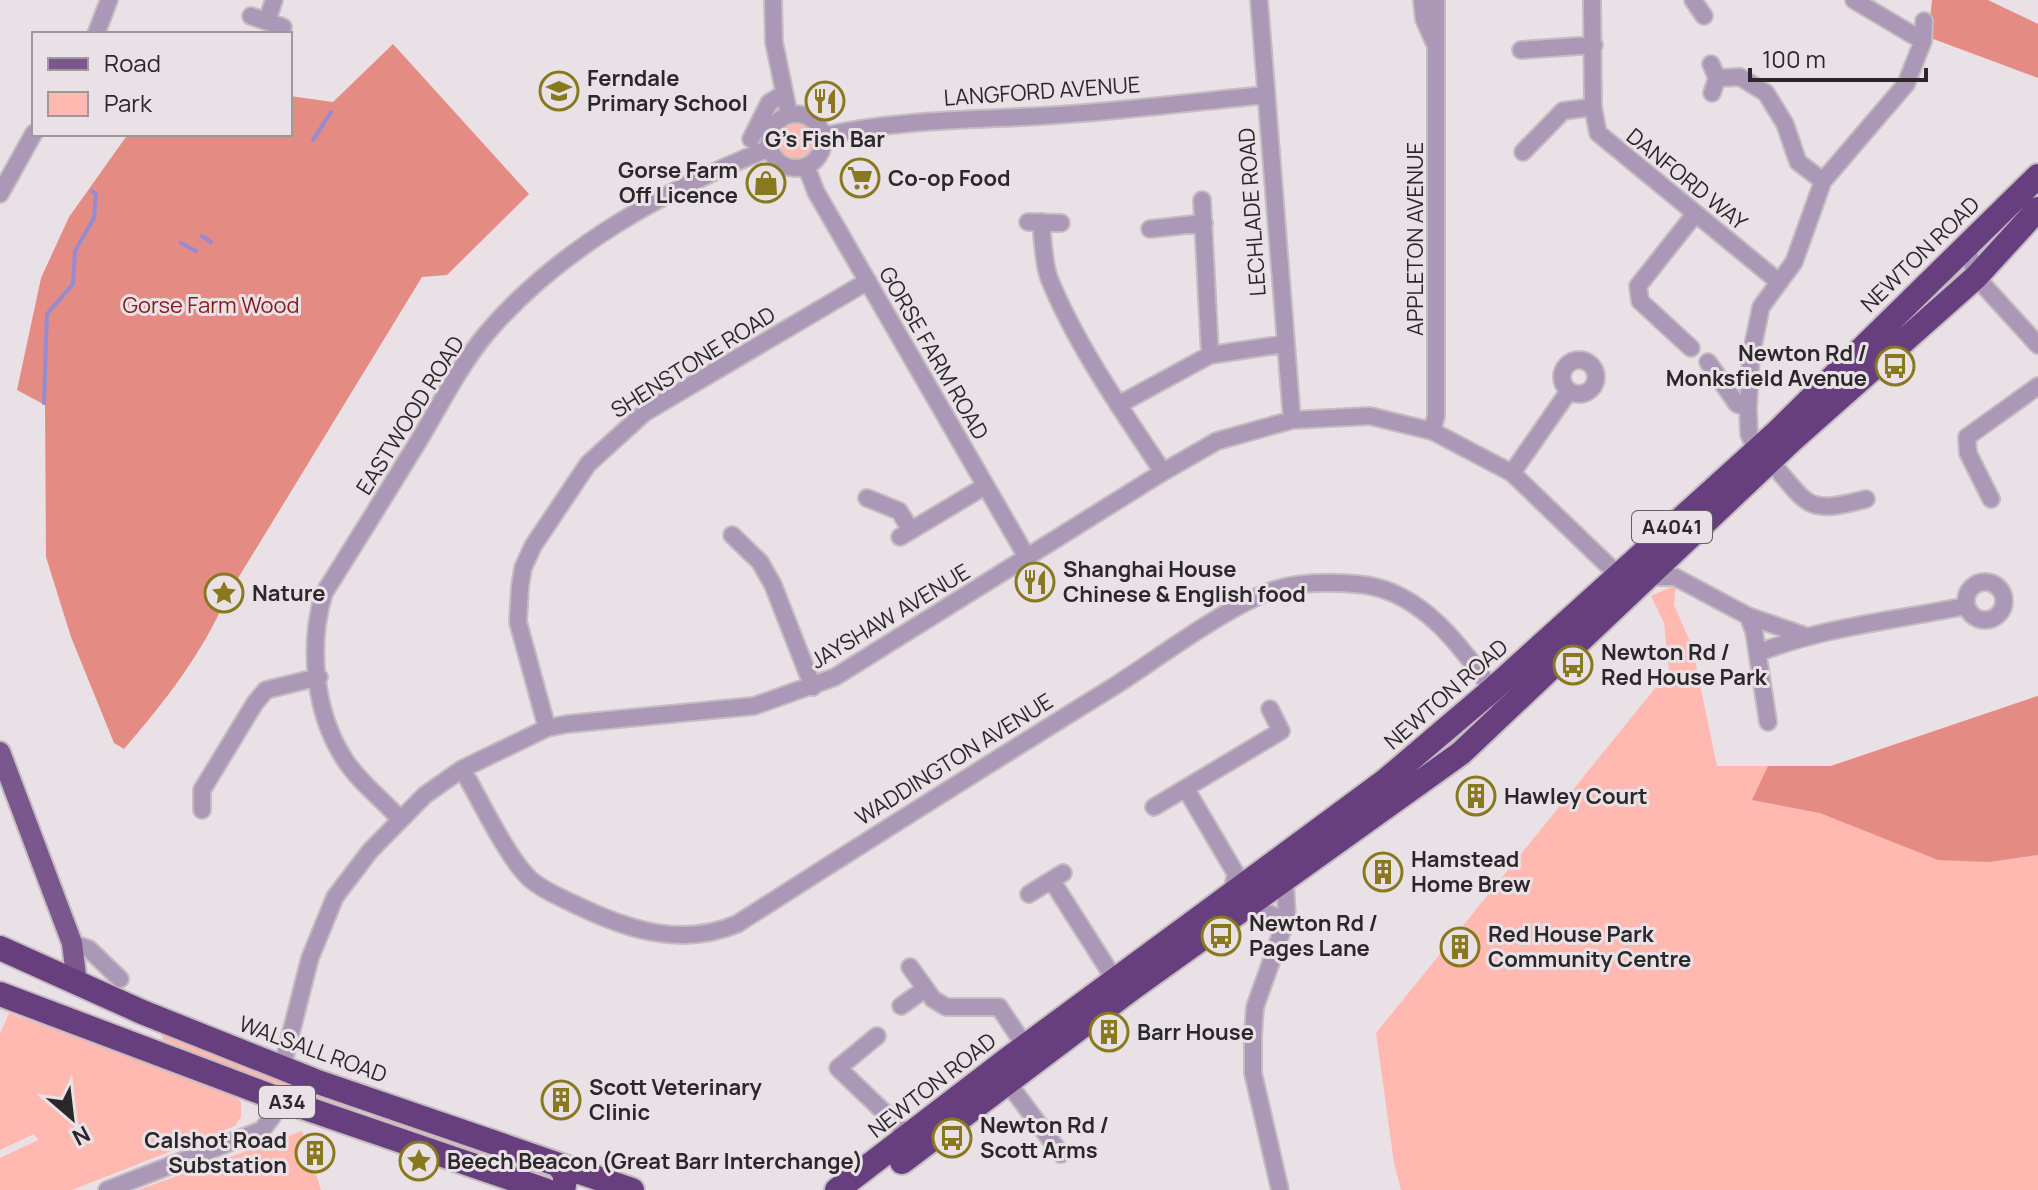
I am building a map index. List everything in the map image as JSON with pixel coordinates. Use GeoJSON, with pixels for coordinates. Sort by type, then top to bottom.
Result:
{"type":"FeatureCollection","features":[{"type":"Feature","properties":{"kind":"highway","name":"NEWTON ROAD"},"geometry":{"type":"LineString","coordinates":[[837,1190],[1115,980],[1401,799],[1491,726],[1677,548],[1848,360],[2038,176]]}},
{"type":"Feature","properties":{"kind":"highway","name":"NEWTON ROAD"},"geometry":{"type":"LineString","coordinates":[[1280,873],[1619,576],[1976,277],[2038,209]]}},
{"type":"Feature","properties":{"kind":"highway","name":"NEWTON ROAD"},"geometry":{"type":"LineString","coordinates":[[864,1190],[1008,1083],[1240,901]]}},
{"type":"Feature","properties":{"kind":"highway","name":"WALSALL ROAD"},"geometry":{"type":"LineString","coordinates":[[0,948],[69,981],[282,1068],[624,1188]]}},
{"type":"Feature","properties":{"kind":"highway"},"geometry":{"type":"LineString","coordinates":[[69,981],[69,998],[78,1007],[214,1074]]}},
{"type":"Feature","properties":{"kind":"highway","name":"A34"},"geometry":{"type":"LineString","coordinates":[[0,994],[362,1129],[545,1190]]}},
{"type":"Feature","properties":{"kind":"highway"},"geometry":{"type":"LineString","coordinates":[[362,1129],[372,1099]]}},
{"type":"Feature","properties":{"kind":"highway"},"geometry":{"type":"LineString","coordinates":[[558,1165],[566,1175],[563,1190]]}},
{"type":"Feature","properties":{"kind":"main road"},"geometry":{"type":"LineString","coordinates":[[0,752],[72,943],[69,981]]}},
{"type":"Feature","properties":{"kind":"street"},"geometry":{"type":"LineString","coordinates":[[97,32],[109,0]]}},
{"type":"Feature","properties":{"kind":"street"},"geometry":{"type":"LineString","coordinates":[[267,21],[274,0]]}},
{"type":"Feature","properties":{"kind":"street"},"geometry":{"type":"LineString","coordinates":[[773,0],[774,42],[789,115]]}},
{"type":"Feature","properties":{"kind":"street","name":"LECHLADE ROAD"},"geometry":{"type":"LineString","coordinates":[[1259,0],[1292,420]]}},
{"type":"Feature","properties":{"kind":"street","name":"APPLETON AVENUE"},"geometry":{"type":"LineString","coordinates":[[1422,0],[1424,19],[1437,46]]}},
{"type":"Feature","properties":{"kind":"street","name":"APPLETON AVENUE"},"geometry":{"type":"LineString","coordinates":[[1432,431],[1436,416],[1436,0]]}},
{"type":"Feature","properties":{"kind":"street","name":"DANFORD WAY"},"geometry":{"type":"LineString","coordinates":[[1592,0],[1593,107],[1598,133],[1779,282]]}},
{"type":"Feature","properties":{"kind":"street"},"geometry":{"type":"LineString","coordinates":[[1693,0],[1704,16]]}},
{"type":"Feature","properties":{"kind":"street"},"geometry":{"type":"LineString","coordinates":[[1854,0],[1923,41]]}},
{"type":"Feature","properties":{"kind":"street"},"geometry":{"type":"LineString","coordinates":[[1866,499],[1825,510],[1811,506],[1763,456],[1749,434],[1751,355],[1761,307],[1794,262],[1823,181],[1906,84],[1923,41],[1924,21]]}},
{"type":"Feature","properties":{"kind":"street"},"geometry":{"type":"LineString","coordinates":[[1521,50],[1594,45]]}},
{"type":"Feature","properties":{"kind":"street"},"geometry":{"type":"LineString","coordinates":[[1713,78],[1740,77],[1766,93],[1785,124],[1798,162],[1823,181]]}},
{"type":"Feature","properties":{"kind":"street"},"geometry":{"type":"LineString","coordinates":[[751,139],[769,103],[783,94]]}},
{"type":"Feature","properties":{"kind":"street","name":"LANGFORD AVENUE"},"geometry":{"type":"LineString","coordinates":[[822,136],[863,127],[946,119],[1041,116],[1266,95]]}},
{"type":"Feature","properties":{"kind":"street"},"geometry":{"type":"LineString","coordinates":[[1523,152],[1563,111],[1593,107]]}},
{"type":"Feature","properties":{"kind":"street"},"geometry":{"type":"LineString","coordinates":[[789,115],[806,117],[822,136],[822,148],[806,166],[788,167],[780,163],[770,148],[773,128],[789,115]]}},
{"type":"Feature","properties":{"kind":"street"},"geometry":{"type":"LineString","coordinates":[[0,194],[32,136]]}},
{"type":"Feature","properties":{"kind":"street","name":"EASTWOOD ROAD"},"geometry":{"type":"LineString","coordinates":[[400,819],[351,770],[330,734],[314,652],[316,621],[324,593],[484,336],[551,269],[625,220],[708,173],[770,148]]}},
{"type":"Feature","properties":{"kind":"street","name":"GORSE FARM ROAD"},"geometry":{"type":"LineString","coordinates":[[806,166],[816,192],[1028,559]]}},
{"type":"Feature","properties":{"kind":"street"},"geometry":{"type":"LineString","coordinates":[[1202,200],[1210,355]]}},
{"type":"Feature","properties":{"kind":"street"},"geometry":{"type":"LineString","coordinates":[[1691,348],[1640,301],[1637,294],[1638,286],[1695,214]]}},
{"type":"Feature","properties":{"kind":"street"},"geometry":{"type":"LineString","coordinates":[[1061,223],[1034,222],[1048,275],[1118,405],[1163,472]]}},
{"type":"Feature","properties":{"kind":"street"},"geometry":{"type":"LineString","coordinates":[[1150,229],[1204,223]]}},
{"type":"Feature","properties":{"kind":"street"},"geometry":{"type":"LineString","coordinates":[[1967,246],[1976,277],[2038,345]]}},
{"type":"Feature","properties":{"kind":"street"},"geometry":{"type":"LineString","coordinates":[[1848,360],[1870,351],[1948,277],[1963,272],[1976,277]]}},
{"type":"Feature","properties":{"kind":"street","name":"SHENSTONE ROAD"},"geometry":{"type":"LineString","coordinates":[[547,728],[518,622],[520,587],[533,546],[588,464],[644,413],[868,281]]}},
{"type":"Feature","properties":{"kind":"street"},"geometry":{"type":"LineString","coordinates":[[1118,405],[1210,355],[1284,344]]}},
{"type":"Feature","properties":{"kind":"street"},"geometry":{"type":"LineString","coordinates":[[1708,362],[1737,404],[1748,408]]}},
{"type":"Feature","properties":{"kind":"street"},"geometry":{"type":"LineString","coordinates":[[1991,499],[1968,453],[1967,437],[2038,386]]}},
{"type":"Feature","properties":{"kind":"street"},"geometry":{"type":"LineString","coordinates":[[1512,473],[1569,391]]}},
{"type":"Feature","properties":{"kind":"street","name":"JAYSHAW AVENUE"},"geometry":{"type":"LineString","coordinates":[[282,1068],[310,958],[335,897],[400,819],[462,769],[547,728],[612,717],[754,706],[813,687],[835,677],[1217,441],[1292,420],[1370,416],[1432,431],[1512,473],[1619,576]]}},
{"type":"Feature","properties":{"kind":"street"},"geometry":{"type":"LineString","coordinates":[[867,498],[899,511],[905,533],[985,486]]}},
{"type":"Feature","properties":{"kind":"street"},"geometry":{"type":"LineString","coordinates":[[732,535],[760,562],[773,585],[813,687]]}},
{"type":"Feature","properties":{"kind":"street"},"geometry":{"type":"LineString","coordinates":[[1677,548],[1678,561],[1690,584]]}},
{"type":"Feature","properties":{"kind":"street"},"geometry":{"type":"LineString","coordinates":[[1647,577],[1665,575],[1690,584],[1748,616],[1803,635]]}},
{"type":"Feature","properties":{"kind":"street","name":"WADDINGTON AVENUE"},"geometry":{"type":"LineString","coordinates":[[462,769],[516,860],[528,877],[543,888],[634,930],[665,935],[699,933],[737,924],[996,758],[1225,616],[1274,590],[1323,583],[1368,585],[1410,603],[1456,638],[1492,690]]}},
{"type":"Feature","properties":{"kind":"street"},"geometry":{"type":"LineString","coordinates":[[1758,653],[1803,635],[1828,634],[1966,606]]}},
{"type":"Feature","properties":{"kind":"street"},"geometry":{"type":"LineString","coordinates":[[1748,616],[1758,653],[1768,722]]}},
{"type":"Feature","properties":{"kind":"street"},"geometry":{"type":"LineString","coordinates":[[202,810],[202,790],[266,690],[319,677]]}},
{"type":"Feature","properties":{"kind":"street"},"geometry":{"type":"LineString","coordinates":[[1492,690],[1508,695],[1543,679]]}},
{"type":"Feature","properties":{"kind":"street"},"geometry":{"type":"LineString","coordinates":[[1491,726],[1498,712],[1492,690]]}},
{"type":"Feature","properties":{"kind":"street"},"geometry":{"type":"LineString","coordinates":[[1154,807],[1281,731],[1270,709]]}},
{"type":"Feature","properties":{"kind":"street"},"geometry":{"type":"LineString","coordinates":[[1186,789],[1236,874],[1240,901],[1275,916],[1283,930]]}},
{"type":"Feature","properties":{"kind":"street"},"geometry":{"type":"LineString","coordinates":[[1218,842],[1230,846],[1247,867],[1280,873],[1287,917],[1255,1007],[1253,1035],[1253,1073],[1280,1190]]}},
{"type":"Feature","properties":{"kind":"street"},"geometry":{"type":"LineString","coordinates":[[1029,894],[1058,877],[1115,980]]}},
{"type":"Feature","properties":{"kind":"street"},"geometry":{"type":"LineString","coordinates":[[72,943],[89,949],[112,978]]}},
{"type":"Feature","properties":{"kind":"street"},"geometry":{"type":"LineString","coordinates":[[910,967],[925,989],[946,1007],[999,1007],[1025,1046]]}},
{"type":"Feature","properties":{"kind":"street"},"geometry":{"type":"LineString","coordinates":[[901,1006],[925,989]]}},
{"type":"Feature","properties":{"kind":"street"},"geometry":{"type":"LineString","coordinates":[[877,1036],[838,1068],[896,1119],[909,1136]]}},
{"type":"Feature","properties":{"kind":"street"},"geometry":{"type":"LineString","coordinates":[[1008,1083],[1061,1154]]}},
{"type":"Feature","properties":{"kind":"street"},"geometry":{"type":"LineString","coordinates":[[107,1190],[262,1130],[272,1117],[276,1098]]}},
{"type":"Feature","properties":{"kind":"green space"},"geometry":{"type":"Polygon","coordinates":[[[1932,0],[1988,0],[2038,24],[2038,78],[1928,37],[1932,0]]]}},
{"type":"Feature","properties":{"kind":"green space","name":"Gorse Farm Wood"},"geometry":{"type":"Polygon","coordinates":[[[393,44],[529,194],[447,275],[422,277],[226,598],[194,658],[124,749],[114,743],[71,637],[46,557],[45,405],[17,390],[41,278],[69,217],[127,136],[292,136],[292,96],[333,102],[393,44]]]}},
{"type":"Feature","properties":{"kind":"green space"},"geometry":{"type":"Polygon","coordinates":[[[796,119],[811,125],[817,140],[811,155],[796,161],[781,155],[775,140],[781,125],[796,119]]]}},
{"type":"Feature","properties":{"kind":"green space"},"geometry":{"type":"Polygon","coordinates":[[[1676,585],[1674,605],[1692,646],[1717,766],[1831,766],[2038,696],[2038,1190],[1401,1190],[1394,1163],[1376,1033],[1669,671],[1664,623],[1651,596],[1676,585]]]}},
{"type":"Feature","properties":{"kind":"green space"},"geometry":{"type":"Polygon","coordinates":[[[2038,696],[2038,855],[1989,862],[1938,860],[1820,813],[1752,800],[1768,766],[1831,766],[2038,696]]]}},
{"type":"Feature","properties":{"kind":"green space"},"geometry":{"type":"Polygon","coordinates":[[[9,1013],[229,1092],[241,1102],[241,1117],[235,1126],[72,1190],[0,1190],[0,1158],[38,1140],[34,1134],[0,1150],[0,1034],[9,1013]]]}},
{"type":"Feature","properties":{"kind":"green space"},"geometry":{"type":"Polygon","coordinates":[[[162,1034],[285,1079],[323,1098],[358,1108],[353,1118],[163,1040],[162,1034]]]}},
{"type":"Feature","properties":{"kind":"green space"},"geometry":{"type":"Polygon","coordinates":[[[375,1111],[494,1148],[502,1158],[553,1177],[551,1185],[372,1118],[375,1111]]]}},
{"type":"Feature","properties":{"kind":"green space"},"geometry":{"type":"Polygon","coordinates":[[[302,1131],[321,1190],[138,1190],[302,1131]]]}},
{"type":"Feature","properties":{"kind":"waterway"},"geometry":{"type":"LineString","coordinates":[[313,140],[331,112]]}},
{"type":"Feature","properties":{"kind":"waterway"},"geometry":{"type":"LineString","coordinates":[[44,403],[47,314],[73,284],[75,251],[94,218],[96,194],[92,191]]}},
{"type":"Feature","properties":{"kind":"waterway"},"geometry":{"type":"LineString","coordinates":[[202,236],[211,242]]}},
{"type":"Feature","properties":{"kind":"waterway"},"geometry":{"type":"LineString","coordinates":[[181,243],[196,251]]}},
{"type":"Feature","properties":{"kind":"place","name":"Ferndale Primary School"},"geometry":{"type":"Point","coordinates":[559,91]}},
{"type":"Feature","properties":{"kind":"place","name":"G's Fish Bar"},"geometry":{"type":"Point","coordinates":[825,101]}},
{"type":"Feature","properties":{"kind":"place","name":"Co-op Food"},"geometry":{"type":"Point","coordinates":[860,178]}},
{"type":"Feature","properties":{"kind":"place","name":"Gorse Farm Off Licence"},"geometry":{"type":"Point","coordinates":[766,183]}},
{"type":"Feature","properties":{"kind":"place","name":"Newton Rd / Monksfield Avenue"},"geometry":{"type":"Point","coordinates":[1895,366]}},
{"type":"Feature","properties":{"kind":"place","name":"Shanghai House Chinese & English food"},"geometry":{"type":"Point","coordinates":[1035,582]}},
{"type":"Feature","properties":{"kind":"place","name":"Nature"},"geometry":{"type":"Point","coordinates":[224,593]}},
{"type":"Feature","properties":{"kind":"place","name":"Newton Rd / Red House Park"},"geometry":{"type":"Point","coordinates":[1573,665]}},
{"type":"Feature","properties":{"kind":"place","name":"Hawley Court"},"geometry":{"type":"Point","coordinates":[1476,796]}},
{"type":"Feature","properties":{"kind":"place","name":"Hamstead Home Brew"},"geometry":{"type":"Point","coordinates":[1383,872]}},
{"type":"Feature","properties":{"kind":"place","name":"Newton Rd / Pages Lane"},"geometry":{"type":"Point","coordinates":[1221,936]}},
{"type":"Feature","properties":{"kind":"place","name":"Red House Park Community Centre"},"geometry":{"type":"Point","coordinates":[1460,947]}},
{"type":"Feature","properties":{"kind":"place","name":"Barr House"},"geometry":{"type":"Point","coordinates":[1109,1032]}},
{"type":"Feature","properties":{"kind":"place","name":"Scott Veterinary Clinic"},"geometry":{"type":"Point","coordinates":[561,1100]}},
{"type":"Feature","properties":{"kind":"place","name":"Newton Rd / Scott Arms"},"geometry":{"type":"Point","coordinates":[952,1138]}},
{"type":"Feature","properties":{"kind":"place","name":"Calshot Road Substation"},"geometry":{"type":"Point","coordinates":[315,1153]}},
{"type":"Feature","properties":{"kind":"place","name":"Beech Beacon (Great Barr Interchange)"},"geometry":{"type":"Point","coordinates":[419,1161]}}]}
